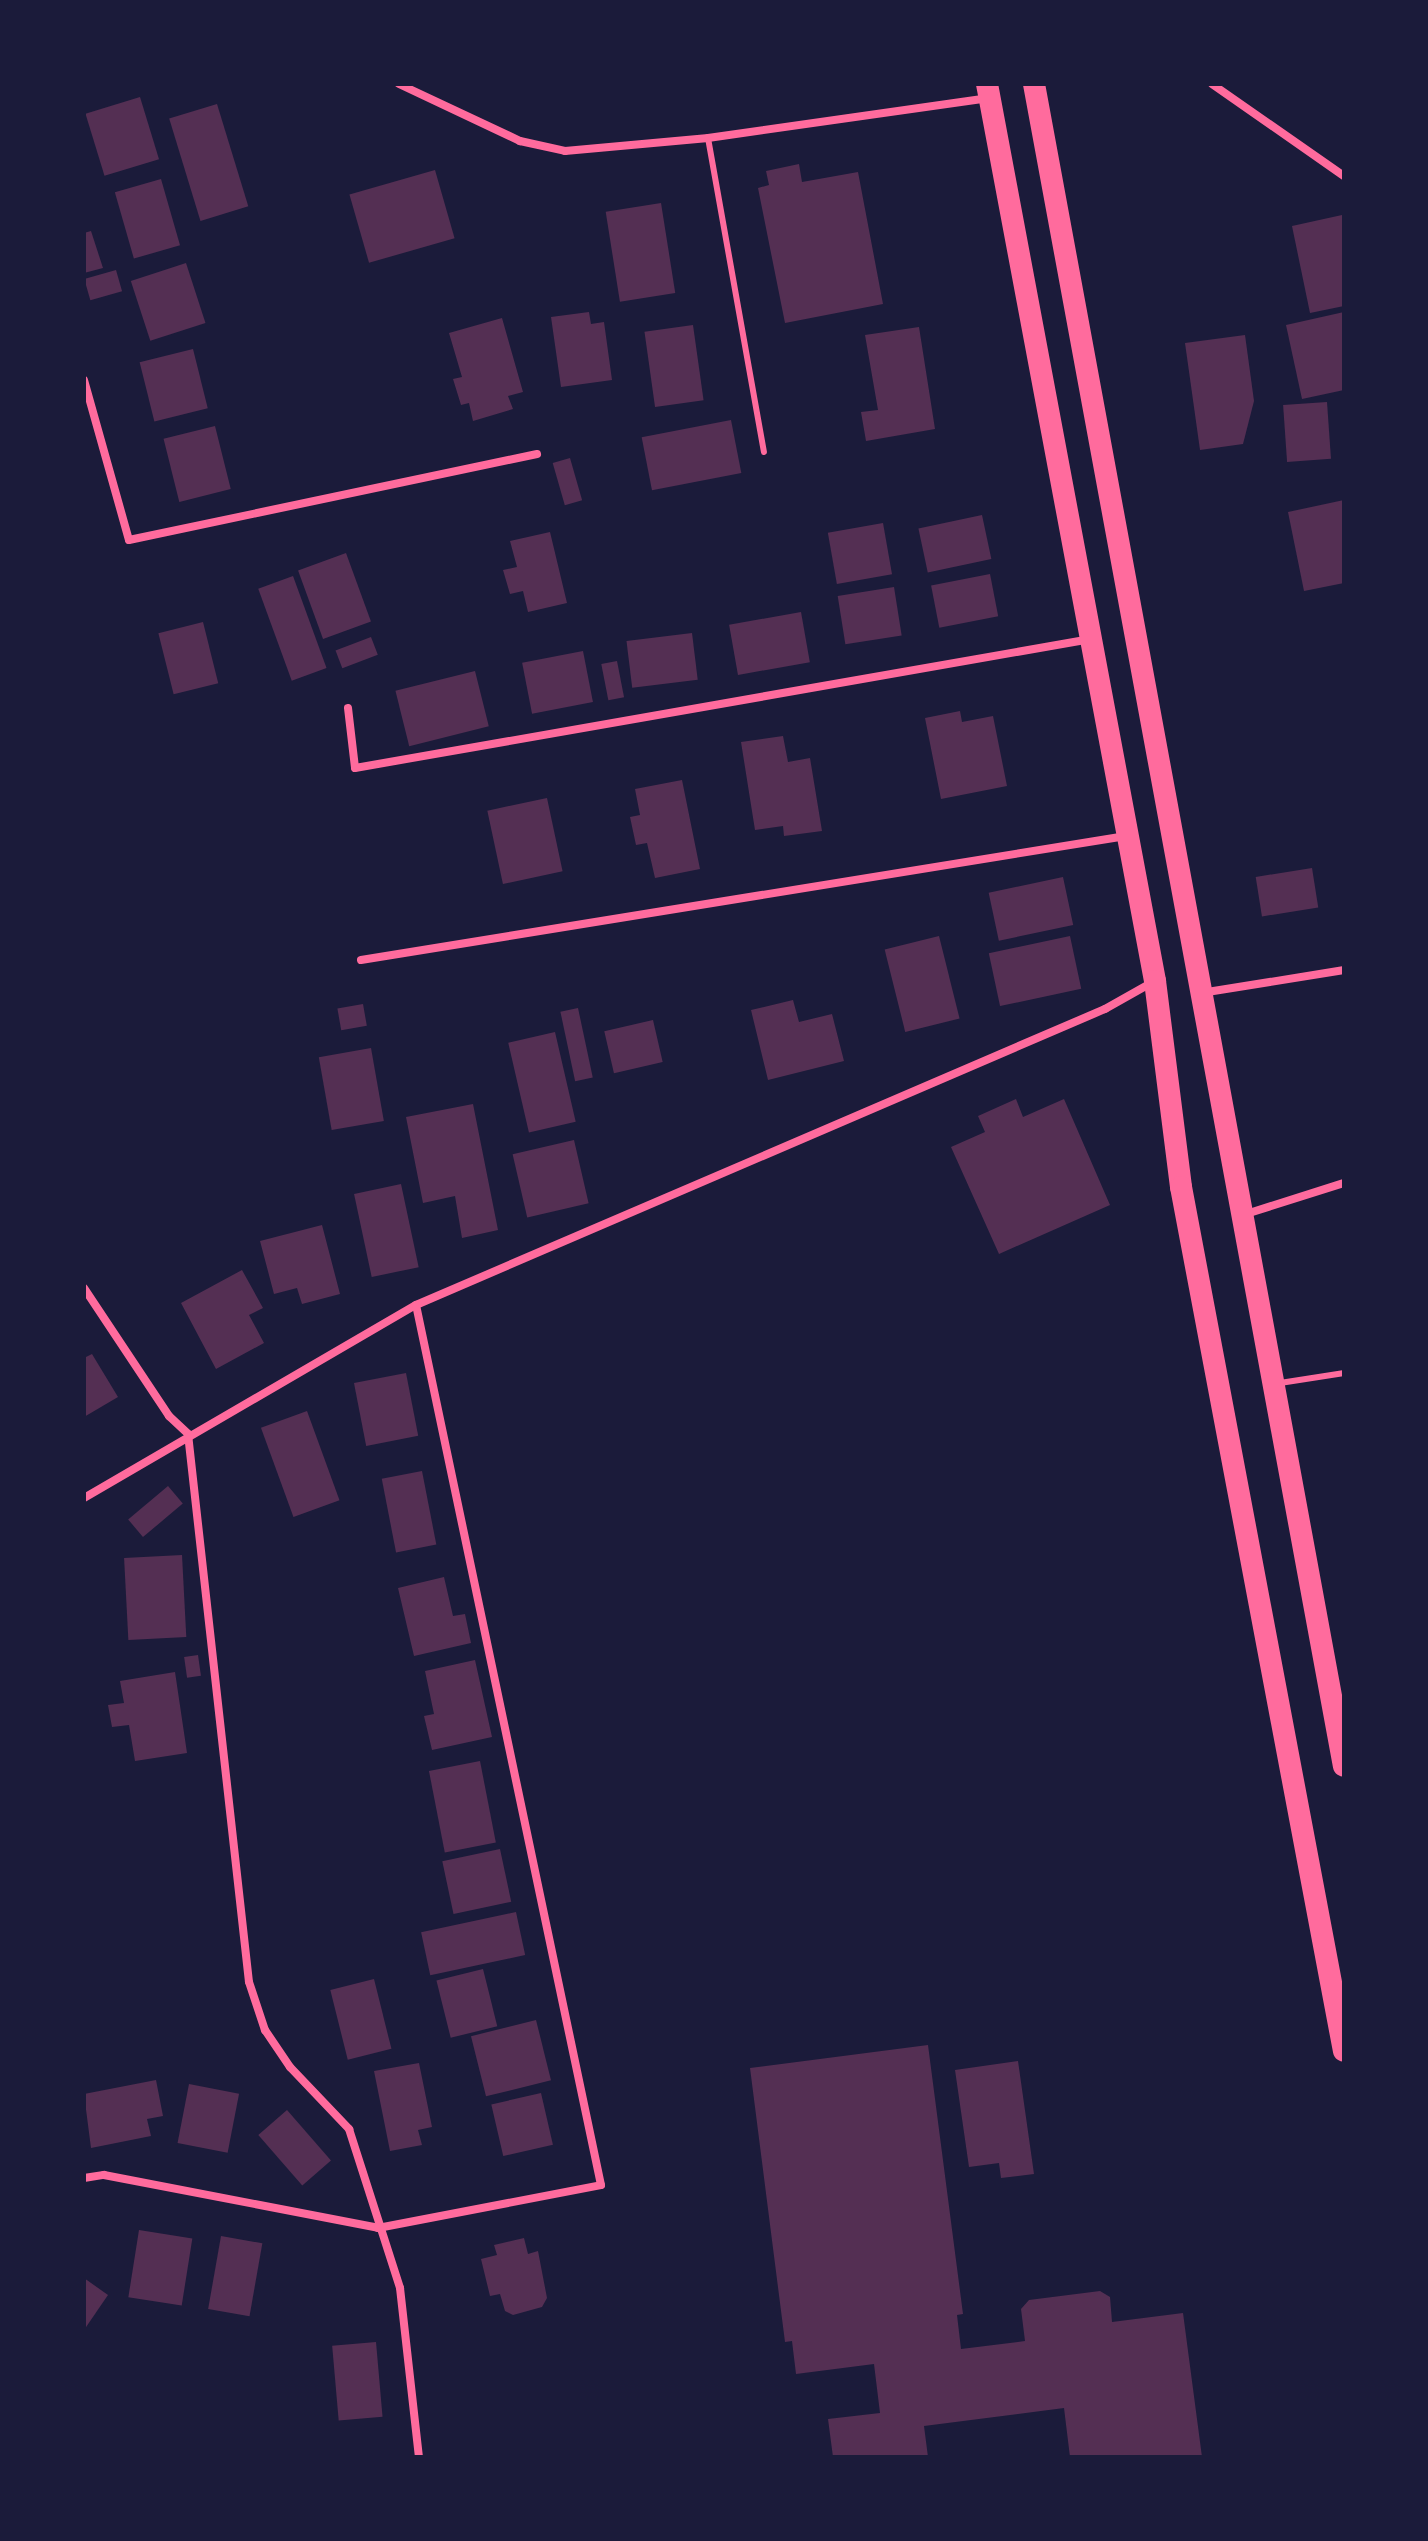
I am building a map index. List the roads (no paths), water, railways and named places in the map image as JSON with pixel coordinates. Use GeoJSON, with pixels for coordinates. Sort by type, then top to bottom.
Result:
{"type":"FeatureCollection","features":[{"type":"Feature","properties":{"kind":"highway"},"geometry":{"type":"LineString","coordinates":[[1034,84],[1272,1384],[1343,1753]]}},
{"type":"Feature","properties":{"kind":"highway"},"geometry":{"type":"LineString","coordinates":[[988,91],[1155,981],[1181,1187],[1344,2051]]}},
{"type":"Feature","properties":{"kind":"street"},"geometry":{"type":"LineString","coordinates":[[399,84],[520,141],[565,151],[708,138],[988,91]]}},
{"type":"Feature","properties":{"kind":"street"},"geometry":{"type":"LineString","coordinates":[[1212,84],[1344,176]]}},
{"type":"Feature","properties":{"kind":"street"},"geometry":{"type":"LineString","coordinates":[[84,380],[129,540],[537,454]]}},
{"type":"Feature","properties":{"kind":"street"},"geometry":{"type":"LineString","coordinates":[[348,708],[355,768],[1092,639]]}},
{"type":"Feature","properties":{"kind":"street"},"geometry":{"type":"LineString","coordinates":[[361,960],[1128,835]]}},
{"type":"Feature","properties":{"kind":"street"},"geometry":{"type":"LineString","coordinates":[[1201,993],[1344,970]]}},
{"type":"Feature","properties":{"kind":"street"},"geometry":{"type":"LineString","coordinates":[[84,1498],[188,1434],[416,1305],[1105,1009],[1155,981]]}},
{"type":"Feature","properties":{"kind":"street"},"geometry":{"type":"LineString","coordinates":[[1241,1216],[1344,1183]]}},
{"type":"Feature","properties":{"kind":"street"},"geometry":{"type":"LineString","coordinates":[[84,1288],[169,1416],[188,1434],[249,1982],[265,2030],[290,2067],[349,2129],[378,2228],[400,2288],[419,2457]]}},
{"type":"Feature","properties":{"kind":"street"},"geometry":{"type":"LineString","coordinates":[[84,2178],[104,2175],[378,2228],[601,2185],[416,1305]]}},
{"type":"Feature","properties":{"kind":"lane"},"geometry":{"type":"LineString","coordinates":[[708,138],[764,452]]}},
{"type":"Feature","properties":{"kind":"lane"},"geometry":{"type":"LineString","coordinates":[[1272,1384],[1344,1373]]}}]}
